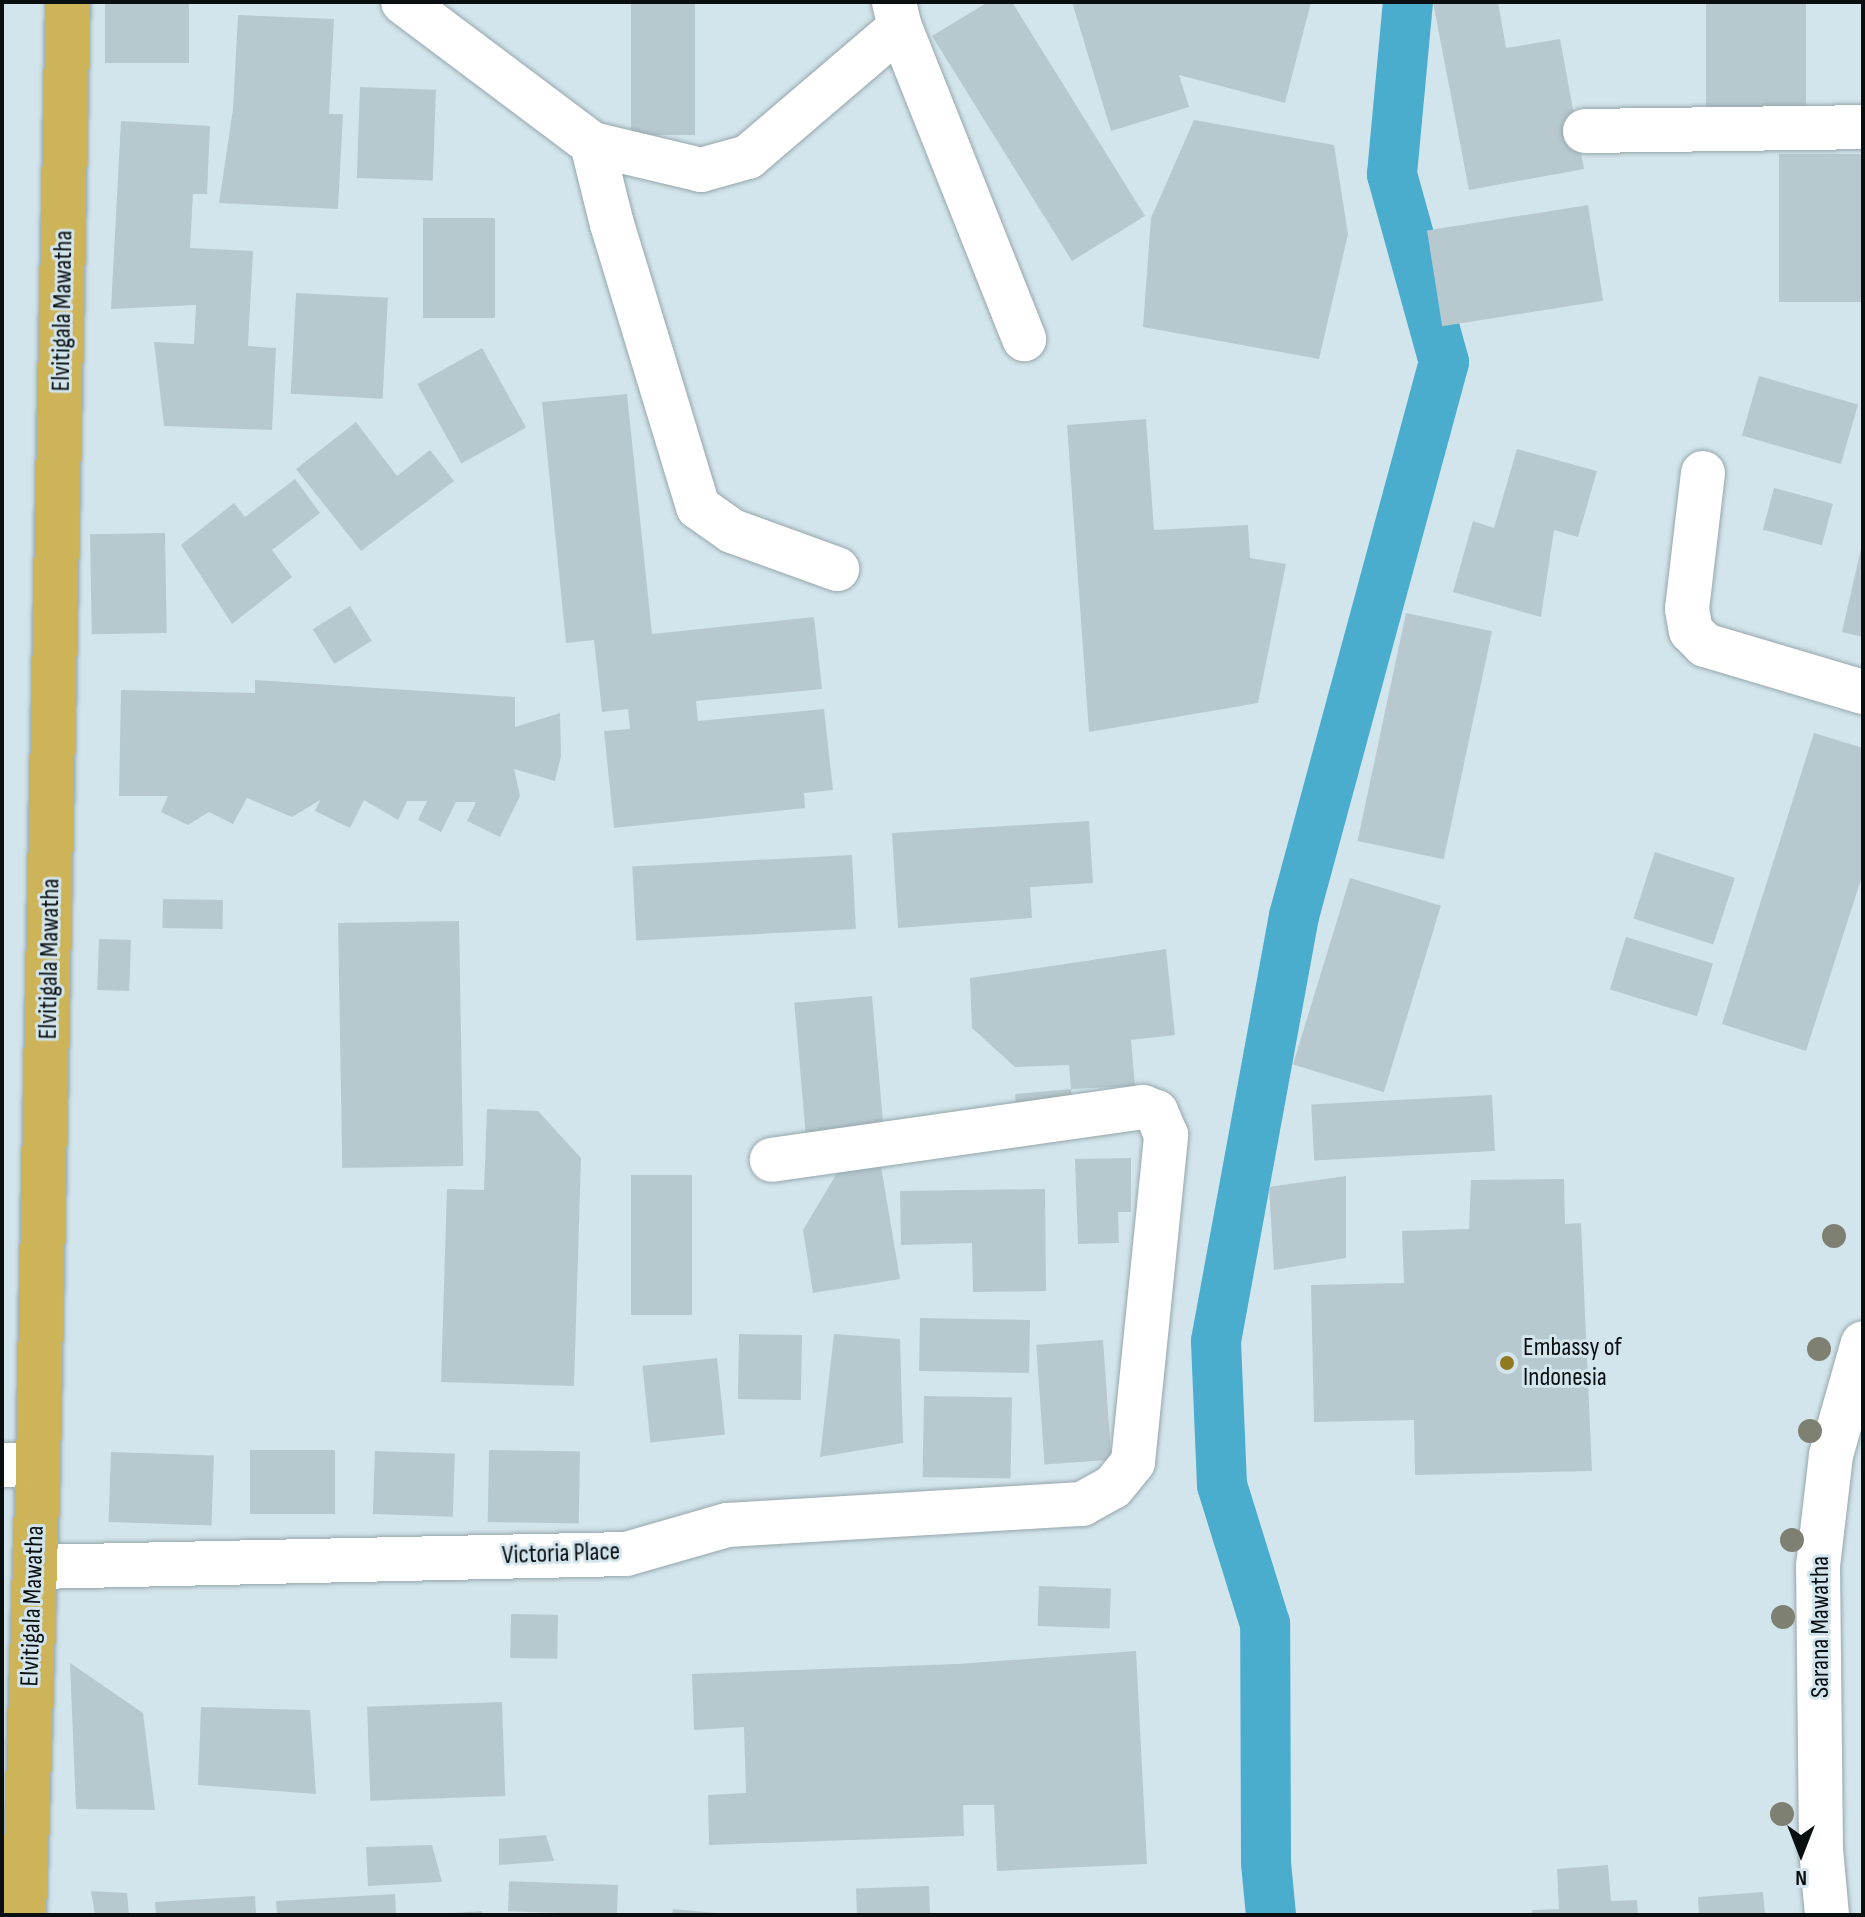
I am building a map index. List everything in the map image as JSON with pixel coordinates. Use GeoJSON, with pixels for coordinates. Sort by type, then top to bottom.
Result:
{"type":"FeatureCollection","features":[{"type":"Feature","properties":{"kind":"highway","name":"Elvitigala Mawatha"},"geometry":{"type":"LineString","coordinates":[[24,1915],[36,1567],[20,1465],[68,2]]}},
{"type":"Feature","properties":{"kind":"street"},"geometry":{"type":"LineString","coordinates":[[403,2],[592,144],[701,170],[748,157],[897,14],[1024,339]]}},
{"type":"Feature","properties":{"kind":"street"},"geometry":{"type":"LineString","coordinates":[[1585,131],[1863,127]]}},
{"type":"Feature","properties":{"kind":"street"},"geometry":{"type":"LineString","coordinates":[[592,144],[612,224],[698,507],[732,531],[837,569]]}},
{"type":"Feature","properties":{"kind":"street"},"geometry":{"type":"LineString","coordinates":[[1703,473],[1687,609],[1691,631],[1705,645],[1863,692]]}},
{"type":"Feature","properties":{"kind":"street","name":"Victoria Place"},"geometry":{"type":"LineString","coordinates":[[36,1567],[626,1554],[727,1525],[1082,1504],[1113,1487],[1133,1462],[1166,1135],[1156,1112],[1143,1107],[772,1160]]}},
{"type":"Feature","properties":{"kind":"street","name":"Sarana Mawatha"},"geometry":{"type":"LineString","coordinates":[[1827,1915],[1821,1849],[1818,1566],[1831,1455],[1863,1343]]}},
{"type":"Feature","properties":{"kind":"building"},"geometry":{"type":"Polygon","coordinates":[[[105,2],[189,2],[189,63],[105,63],[105,2]]]}},
{"type":"Feature","properties":{"kind":"building"},"geometry":{"type":"Polygon","coordinates":[[[631,2],[695,2],[695,135],[631,135],[631,2]]]}},
{"type":"Feature","properties":{"kind":"building"},"geometry":{"type":"Polygon","coordinates":[[[988,2],[1012,2],[1145,216],[1072,261],[932,36],[988,2]]]}},
{"type":"Feature","properties":{"kind":"building"},"geometry":{"type":"Polygon","coordinates":[[[1072,2],[1311,2],[1285,103],[1179,75],[1189,107],[1111,131],[1072,2]]]}},
{"type":"Feature","properties":{"kind":"building"},"geometry":{"type":"Polygon","coordinates":[[[1433,2],[1498,2],[1506,48],[1560,39],[1584,169],[1469,190],[1433,2]]]}},
{"type":"Feature","properties":{"kind":"building"},"geometry":{"type":"Polygon","coordinates":[[[1706,2],[1806,2],[1806,120],[1706,120],[1706,2]]]}},
{"type":"Feature","properties":{"kind":"building"},"geometry":{"type":"Polygon","coordinates":[[[238,15],[334,19],[329,114],[343,114],[338,209],[219,203],[233,109],[238,15]]]}},
{"type":"Feature","properties":{"kind":"building"},"geometry":{"type":"Polygon","coordinates":[[[360,87],[436,90],[433,181],[357,178],[360,87]]]}},
{"type":"Feature","properties":{"kind":"building"},"geometry":{"type":"Polygon","coordinates":[[[1194,120],[1334,145],[1348,234],[1319,359],[1143,327],[1151,218],[1194,120]]]}},
{"type":"Feature","properties":{"kind":"building"},"geometry":{"type":"Polygon","coordinates":[[[121,121],[210,126],[207,194],[193,194],[190,248],[253,251],[248,346],[276,348],[272,430],[164,426],[154,342],[194,344],[196,305],[111,309],[121,121]]]}},
{"type":"Feature","properties":{"kind":"building"},"geometry":{"type":"Polygon","coordinates":[[[1779,154],[1863,154],[1863,302],[1779,302],[1779,154]]]}},
{"type":"Feature","properties":{"kind":"building"},"geometry":{"type":"Polygon","coordinates":[[[1588,205],[1603,301],[1442,326],[1427,230],[1588,205]]]}},
{"type":"Feature","properties":{"kind":"building"},"geometry":{"type":"Polygon","coordinates":[[[423,218],[495,218],[495,318],[423,318],[423,218]]]}},
{"type":"Feature","properties":{"kind":"building"},"geometry":{"type":"Polygon","coordinates":[[[296,293],[388,298],[383,399],[291,394],[296,293]]]}},
{"type":"Feature","properties":{"kind":"building"},"geometry":{"type":"Polygon","coordinates":[[[482,348],[526,428],[461,463],[417,384],[482,348]]]}},
{"type":"Feature","properties":{"kind":"building"},"geometry":{"type":"Polygon","coordinates":[[[1759,376],[1858,404],[1841,464],[1742,436],[1759,376]]]}},
{"type":"Feature","properties":{"kind":"building"},"geometry":{"type":"Polygon","coordinates":[[[627,394],[652,634],[814,617],[822,689],[696,701],[698,721],[824,709],[833,790],[804,793],[805,808],[614,828],[604,731],[630,729],[628,709],[602,712],[594,640],[566,643],[542,402],[627,394]]]}},
{"type":"Feature","properties":{"kind":"building"},"geometry":{"type":"Polygon","coordinates":[[[1146,419],[1154,530],[1248,525],[1250,558],[1286,564],[1258,703],[1089,732],[1067,425],[1146,419]]]}},
{"type":"Feature","properties":{"kind":"building"},"geometry":{"type":"Polygon","coordinates":[[[356,422],[397,476],[430,450],[454,481],[361,551],[296,469],[356,422]]]}},
{"type":"Feature","properties":{"kind":"building"},"geometry":{"type":"Polygon","coordinates":[[[1517,449],[1597,471],[1578,537],[1554,530],[1541,617],[1453,592],[1473,521],[1494,528],[1517,449]]]}},
{"type":"Feature","properties":{"kind":"building"},"geometry":{"type":"Polygon","coordinates":[[[295,479],[320,513],[272,550],[292,577],[232,624],[181,545],[234,503],[245,517],[295,479]]]}},
{"type":"Feature","properties":{"kind":"building"},"geometry":{"type":"Polygon","coordinates":[[[1774,488],[1833,504],[1822,545],[1763,530],[1774,488]]]}},
{"type":"Feature","properties":{"kind":"building"},"geometry":{"type":"Polygon","coordinates":[[[165,533],[167,633],[92,634],[90,534],[165,533]]]}},
{"type":"Feature","properties":{"kind":"building"},"geometry":{"type":"Polygon","coordinates":[[[1863,544],[1863,637],[1842,632],[1863,544]]]}},
{"type":"Feature","properties":{"kind":"building"},"geometry":{"type":"Polygon","coordinates":[[[350,606],[372,641],[334,664],[313,629],[350,606]]]}},
{"type":"Feature","properties":{"kind":"building"},"geometry":{"type":"Polygon","coordinates":[[[1406,613],[1492,631],[1444,859],[1358,841],[1406,613]]]}},
{"type":"Feature","properties":{"kind":"building"},"geometry":{"type":"Polygon","coordinates":[[[255,680],[515,697],[515,727],[560,713],[561,756],[555,781],[514,769],[520,796],[500,837],[467,821],[476,802],[456,802],[441,832],[418,820],[427,801],[407,801],[398,820],[364,800],[350,828],[315,811],[320,800],[292,817],[247,798],[233,824],[209,812],[188,825],[161,812],[168,796],[119,796],[121,690],[255,693],[255,680]]]}},
{"type":"Feature","properties":{"kind":"building"},"geometry":{"type":"Polygon","coordinates":[[[1814,733],[1863,748],[1863,873],[1806,1051],[1722,1024],[1814,733]]]}},
{"type":"Feature","properties":{"kind":"building"},"geometry":{"type":"Polygon","coordinates":[[[1089,821],[1093,883],[1030,887],[1032,918],[898,928],[892,833],[1089,821]]]}},
{"type":"Feature","properties":{"kind":"building"},"geometry":{"type":"Polygon","coordinates":[[[1655,852],[1735,878],[1713,945],[1633,919],[1655,852]]]}},
{"type":"Feature","properties":{"kind":"building"},"geometry":{"type":"Polygon","coordinates":[[[852,855],[856,929],[636,940],[632,867],[852,855]]]}},
{"type":"Feature","properties":{"kind":"building"},"geometry":{"type":"Polygon","coordinates":[[[1350,878],[1441,906],[1384,1092],[1293,1064],[1350,878]]]}},
{"type":"Feature","properties":{"kind":"building"},"geometry":{"type":"Polygon","coordinates":[[[163,899],[223,900],[222,929],[162,928],[163,899]]]}},
{"type":"Feature","properties":{"kind":"building"},"geometry":{"type":"Polygon","coordinates":[[[459,921],[463,1166],[342,1168],[338,923],[459,921]]]}},
{"type":"Feature","properties":{"kind":"building"},"geometry":{"type":"Polygon","coordinates":[[[1626,937],[1713,964],[1697,1016],[1610,990],[1626,937]]]}},
{"type":"Feature","properties":{"kind":"building"},"geometry":{"type":"Polygon","coordinates":[[[99,939],[131,940],[129,991],[97,990],[99,939]]]}},
{"type":"Feature","properties":{"kind":"building"},"geometry":{"type":"Polygon","coordinates":[[[1166,949],[1175,1035],[1131,1040],[1135,1086],[1071,1089],[1069,1065],[1015,1067],[972,1028],[970,978],[1166,949]]]}},
{"type":"Feature","properties":{"kind":"building"},"geometry":{"type":"Polygon","coordinates":[[[872,996],[883,1127],[806,1133],[794,1003],[872,996]]]}},
{"type":"Feature","properties":{"kind":"building"},"geometry":{"type":"Polygon","coordinates":[[[1071,1089],[1073,1113],[1017,1117],[1015,1094],[1071,1089]]]}},
{"type":"Feature","properties":{"kind":"building"},"geometry":{"type":"Polygon","coordinates":[[[1492,1095],[1495,1151],[1314,1160],[1311,1104],[1492,1095]]]}},
{"type":"Feature","properties":{"kind":"building"},"geometry":{"type":"Polygon","coordinates":[[[487,1109],[538,1111],[581,1158],[574,1386],[441,1382],[447,1189],[484,1190],[487,1109]]]}},
{"type":"Feature","properties":{"kind":"building"},"geometry":{"type":"Polygon","coordinates":[[[1131,1158],[1131,1212],[1118,1212],[1119,1243],[1078,1244],[1075,1159],[1131,1158]]]}},
{"type":"Feature","properties":{"kind":"building"},"geometry":{"type":"Polygon","coordinates":[[[881,1166],[900,1279],[813,1293],[803,1230],[837,1173],[881,1166]]]}},
{"type":"Feature","properties":{"kind":"building"},"geometry":{"type":"Polygon","coordinates":[[[631,1175],[692,1175],[692,1315],[631,1315],[631,1175]]]}},
{"type":"Feature","properties":{"kind":"building"},"geometry":{"type":"Polygon","coordinates":[[[1346,1176],[1346,1258],[1274,1270],[1269,1187],[1346,1176]]]}},
{"type":"Feature","properties":{"kind":"building"},"geometry":{"type":"Polygon","coordinates":[[[1564,1179],[1565,1224],[1581,1223],[1592,1471],[1415,1475],[1414,1420],[1314,1422],[1311,1285],[1404,1283],[1402,1231],[1469,1229],[1471,1180],[1564,1179]]]}},
{"type":"Feature","properties":{"kind":"building"},"geometry":{"type":"Polygon","coordinates":[[[1045,1189],[1046,1291],[973,1292],[972,1243],[901,1245],[900,1191],[1045,1189]]]}},
{"type":"Feature","properties":{"kind":"building"},"geometry":{"type":"Polygon","coordinates":[[[920,1318],[1030,1320],[1029,1373],[919,1371],[920,1318]]]}},
{"type":"Feature","properties":{"kind":"building"},"geometry":{"type":"Polygon","coordinates":[[[739,1334],[802,1335],[801,1400],[738,1399],[739,1334]]]}},
{"type":"Feature","properties":{"kind":"building"},"geometry":{"type":"Polygon","coordinates":[[[834,1334],[900,1339],[903,1443],[820,1457],[834,1334]]]}},
{"type":"Feature","properties":{"kind":"building"},"geometry":{"type":"Polygon","coordinates":[[[1103,1340],[1111,1460],[1045,1464],[1036,1345],[1103,1340]]]}},
{"type":"Feature","properties":{"kind":"building"},"geometry":{"type":"Polygon","coordinates":[[[717,1358],[725,1435],[650,1442],[642,1366],[717,1358]]]}},
{"type":"Feature","properties":{"kind":"building"},"geometry":{"type":"Polygon","coordinates":[[[924,1396],[1012,1398],[1011,1479],[923,1477],[924,1396]]]}},
{"type":"Feature","properties":{"kind":"building"},"geometry":{"type":"Polygon","coordinates":[[[250,1450],[335,1450],[335,1514],[250,1514],[250,1450]]]}},
{"type":"Feature","properties":{"kind":"building"},"geometry":{"type":"Polygon","coordinates":[[[489,1450],[580,1452],[579,1524],[488,1522],[489,1450]]]}},
{"type":"Feature","properties":{"kind":"building"},"geometry":{"type":"Polygon","coordinates":[[[375,1451],[455,1454],[453,1517],[373,1514],[375,1451]]]}},
{"type":"Feature","properties":{"kind":"building"},"geometry":{"type":"Polygon","coordinates":[[[111,1452],[214,1456],[211,1526],[109,1522],[111,1452]]]}},
{"type":"Feature","properties":{"kind":"building"},"geometry":{"type":"Polygon","coordinates":[[[1039,1586],[1111,1589],[1110,1628],[1038,1626],[1039,1586]]]}},
{"type":"Feature","properties":{"kind":"building"},"geometry":{"type":"Polygon","coordinates":[[[511,1614],[558,1615],[557,1659],[510,1658],[511,1614]]]}},
{"type":"Feature","properties":{"kind":"building"},"geometry":{"type":"Polygon","coordinates":[[[1136,1651],[1147,1864],[997,1871],[994,1805],[963,1805],[964,1836],[709,1845],[708,1795],[746,1793],[744,1727],[694,1730],[692,1674],[957,1664],[1136,1651]]]}},
{"type":"Feature","properties":{"kind":"building"},"geometry":{"type":"Polygon","coordinates":[[[70,1663],[143,1713],[155,1810],[76,1809],[70,1663]]]}},
{"type":"Feature","properties":{"kind":"building"},"geometry":{"type":"Polygon","coordinates":[[[502,1702],[505,1796],[370,1801],[367,1707],[502,1702]]]}},
{"type":"Feature","properties":{"kind":"building"},"geometry":{"type":"Polygon","coordinates":[[[201,1707],[310,1710],[316,1794],[198,1785],[201,1707]]]}},
{"type":"Feature","properties":{"kind":"building"},"geometry":{"type":"Polygon","coordinates":[[[546,1835],[554,1861],[499,1865],[499,1839],[546,1835]]]}},
{"type":"Feature","properties":{"kind":"building"},"geometry":{"type":"Polygon","coordinates":[[[432,1845],[442,1882],[368,1886],[366,1847],[432,1845]]]}},
{"type":"Feature","properties":{"kind":"building"},"geometry":{"type":"Polygon","coordinates":[[[1608,1865],[1611,1901],[1637,1900],[1638,1915],[1532,1915],[1532,1910],[1559,1909],[1557,1869],[1608,1865]]]}},
{"type":"Feature","properties":{"kind":"building"},"geometry":{"type":"Polygon","coordinates":[[[509,1881],[618,1885],[617,1915],[508,1911],[509,1881]]]}},
{"type":"Feature","properties":{"kind":"building"},"geometry":{"type":"Polygon","coordinates":[[[929,1886],[930,1915],[857,1915],[856,1889],[929,1886]]]}},
{"type":"Feature","properties":{"kind":"building"},"geometry":{"type":"Polygon","coordinates":[[[91,1891],[127,1893],[129,1915],[95,1915],[91,1891]]]}},
{"type":"Feature","properties":{"kind":"building"},"geometry":{"type":"Polygon","coordinates":[[[1763,1892],[1765,1915],[1699,1915],[1698,1897],[1763,1892]]]}},
{"type":"Feature","properties":{"kind":"building"},"geometry":{"type":"Polygon","coordinates":[[[395,1894],[396,1915],[277,1915],[276,1901],[395,1894]]]}},
{"type":"Feature","properties":{"kind":"building"},"geometry":{"type":"Polygon","coordinates":[[[255,1896],[256,1915],[156,1915],[155,1902],[255,1896]]]}},
{"type":"Feature","properties":{"kind":"building"},"geometry":{"type":"Polygon","coordinates":[[[673,1909],[716,1913],[716,1915],[672,1915],[673,1909]]]}},
{"type":"Feature","properties":{"kind":"building"},"geometry":{"type":"Polygon","coordinates":[[[482,1911],[482,1915],[454,1915],[454,1913],[482,1911]]]}},
{"type":"Feature","properties":{"kind":"waterway"},"geometry":{"type":"LineString","coordinates":[[1271,1915],[1266,1863],[1265,1624],[1222,1485],[1216,1341],[1294,916],[1444,362],[1392,174],[1408,2]]}},
{"type":"Feature","properties":{"kind":"place","name":"Embassy of Indonesia"},"geometry":{"type":"Point","coordinates":[1507,1363]}}]}
